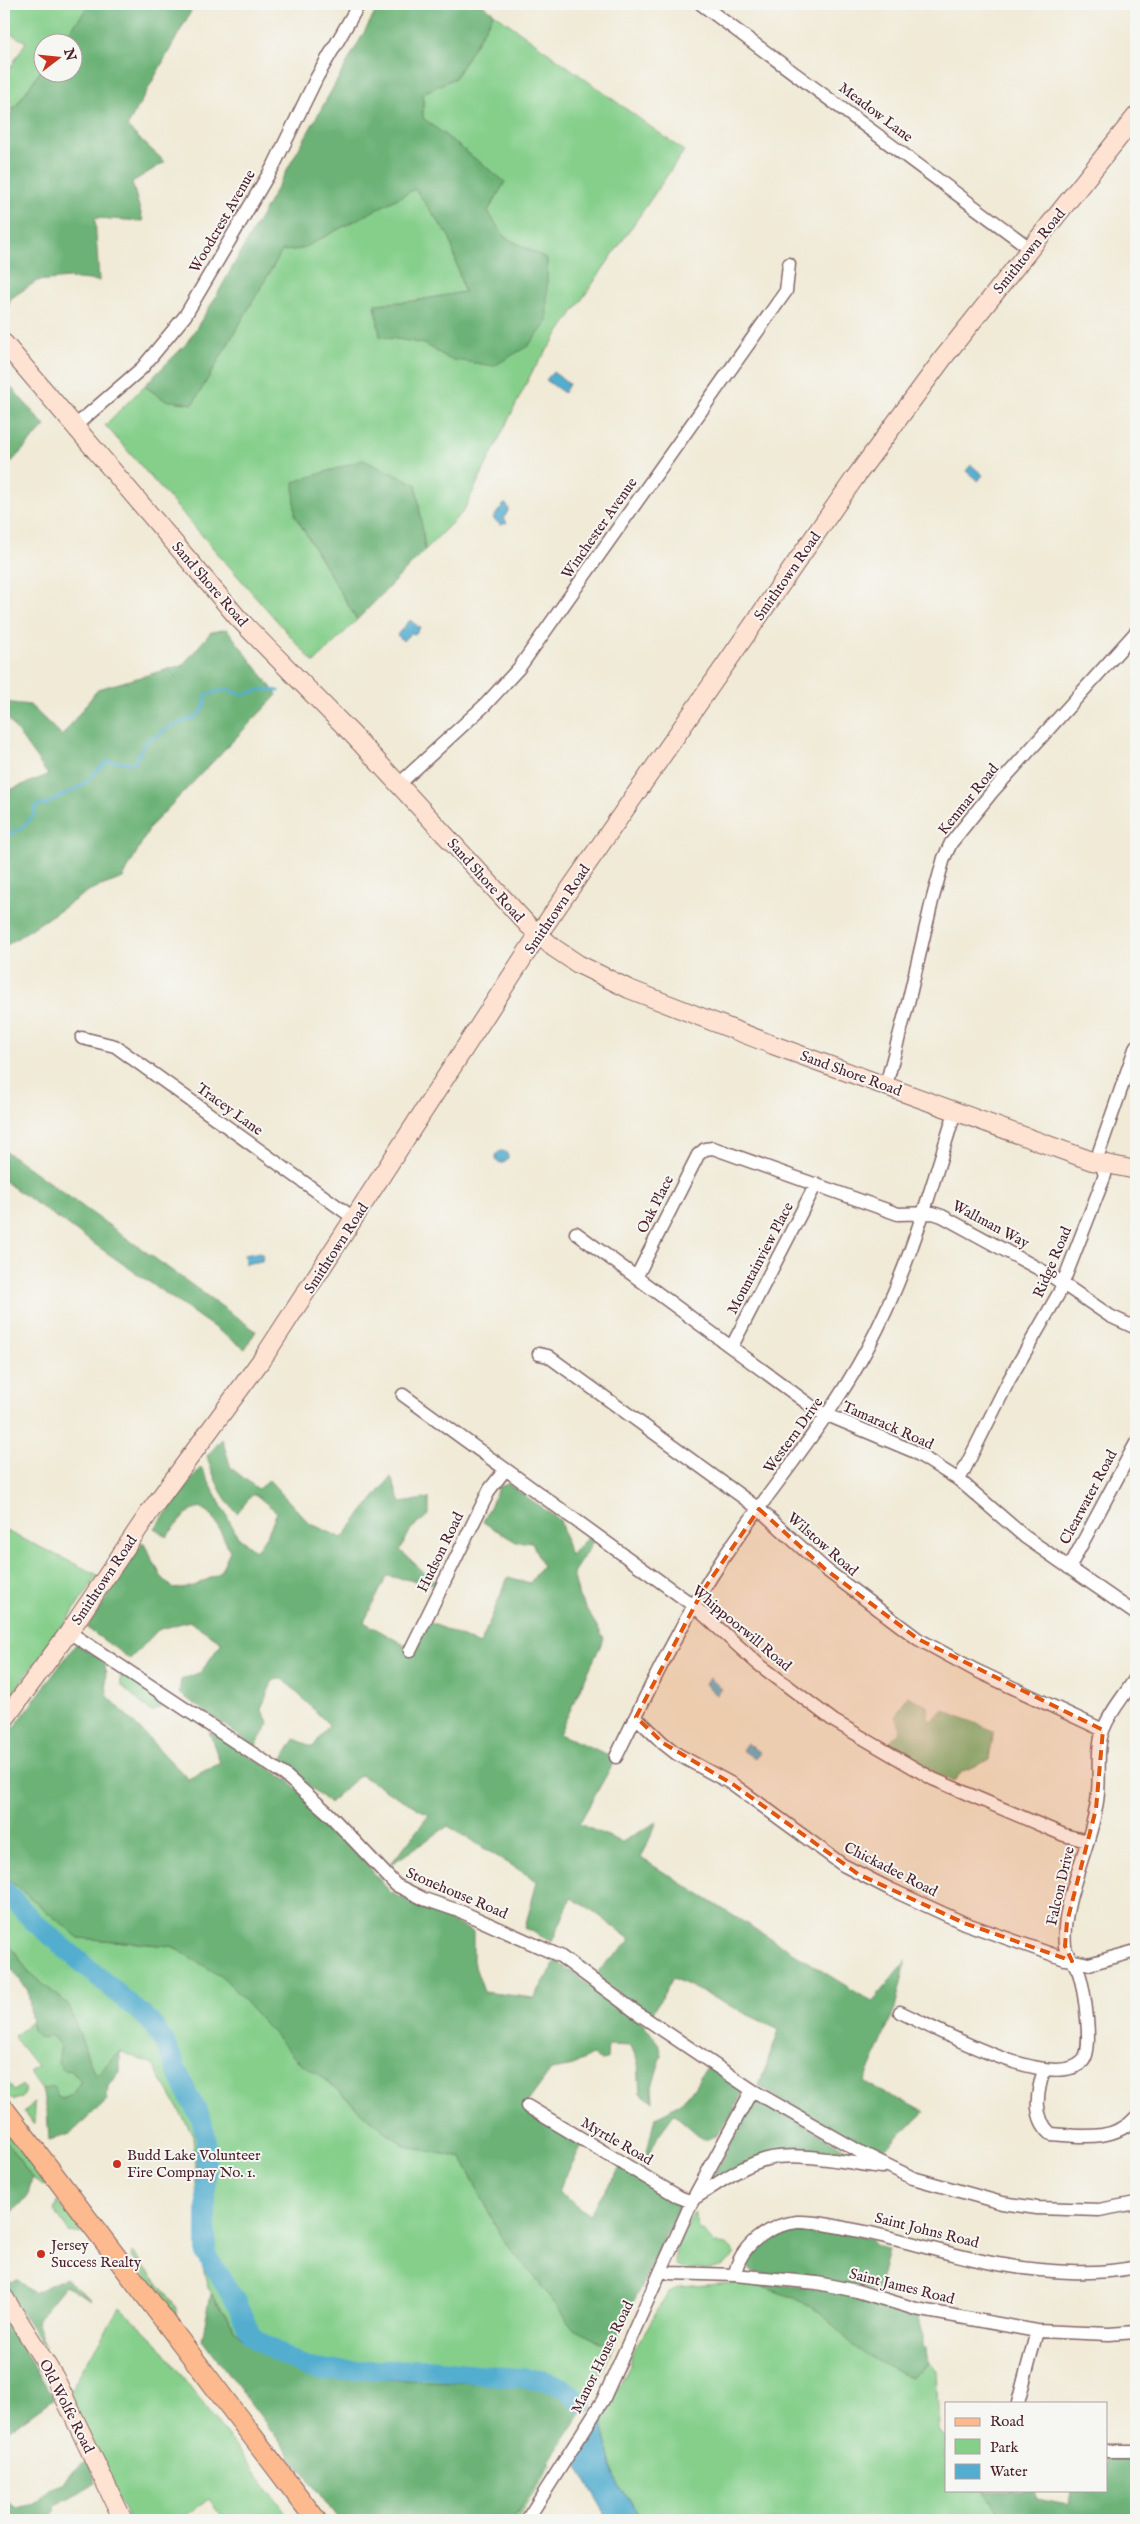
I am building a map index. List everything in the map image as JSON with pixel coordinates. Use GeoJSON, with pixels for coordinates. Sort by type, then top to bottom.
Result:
{"type":"FeatureCollection","features":[{"type":"Feature","properties":{"kind":"main road"},"geometry":{"type":"LineString","coordinates":[[4,2109],[316,2520]]}},
{"type":"Feature","properties":{"kind":"street","name":"Woodcrest Avenue"},"geometry":{"type":"LineString","coordinates":[[75,426],[142,368],[185,316],[274,165],[317,77],[359,4]]}},
{"type":"Feature","properties":{"kind":"street","name":"Meadow Lane"},"geometry":{"type":"LineString","coordinates":[[701,4],[1031,248]]}},
{"type":"Feature","properties":{"kind":"street","name":"Smithtown Road"},"geometry":{"type":"LineString","coordinates":[[4,1720],[69,1632],[151,1510],[265,1355],[538,935],[854,479],[944,357],[1136,116]]}},
{"type":"Feature","properties":{"kind":"street","name":"Winchester Avenue"},"geometry":{"type":"LineString","coordinates":[[399,784],[485,705],[519,668],[786,291],[789,264]]}},
{"type":"Feature","properties":{"kind":"street","name":"Sand Shore Road"},"geometry":{"type":"LineString","coordinates":[[4,343],[238,618],[399,784],[538,935],[578,964],[629,989],[756,1039],[1101,1164],[1136,1170]]}},
{"type":"Feature","properties":{"kind":"street","name":"Kenmar Road"},"geometry":{"type":"LineString","coordinates":[[886,1085],[932,901],[944,858],[951,843],[992,792],[1136,632]]}},
{"type":"Feature","properties":{"kind":"street","name":"Tracey Lane"},"geometry":{"type":"LineString","coordinates":[[82,1038],[115,1046],[355,1219]]}},
{"type":"Feature","properties":{"kind":"street","name":"Ridge Road"},"geometry":{"type":"LineString","coordinates":[[959,1480],[1009,1380],[1059,1293],[1105,1175],[1098,1154],[1136,1046]]}},
{"type":"Feature","properties":{"kind":"street","name":"Western Drive"},"geometry":{"type":"LineString","coordinates":[[616,1756],[694,1606],[724,1557],[827,1415],[868,1348],[884,1314],[923,1214],[955,1112]]}},
{"type":"Feature","properties":{"kind":"street","name":"Wallman Way"},"geometry":{"type":"LineString","coordinates":[[705,1149],[713,1148],[898,1214],[933,1213],[942,1216],[1062,1283],[1110,1316],[1136,1328]]}},
{"type":"Feature","properties":{"kind":"street","name":"Oak Place"},"geometry":{"type":"LineString","coordinates":[[637,1276],[698,1155],[705,1149]]}},
{"type":"Feature","properties":{"kind":"street","name":"Mountainview Place"},"geometry":{"type":"LineString","coordinates":[[732,1346],[816,1184]]}},
{"type":"Feature","properties":{"kind":"street","name":"Tamarack Road"},"geometry":{"type":"LineString","coordinates":[[576,1233],[827,1415],[913,1451],[959,1480],[1025,1537],[1136,1614]]}},
{"type":"Feature","properties":{"kind":"street","name":"Wilstow Road"},"geometry":{"type":"LineString","coordinates":[[539,1354],[555,1362],[759,1509],[825,1569],[918,1639],[974,1670],[1103,1730]]}},
{"type":"Feature","properties":{"kind":"street","name":"Whippoorwill Road"},"geometry":{"type":"LineString","coordinates":[[403,1395],[694,1606],[786,1686],[860,1737],[933,1779],[1047,1828],[1087,1841]]}},
{"type":"Feature","properties":{"kind":"street","name":"Clearwater Road"},"geometry":{"type":"LineString","coordinates":[[1069,1568],[1136,1443]]}},
{"type":"Feature","properties":{"kind":"street","name":"Hudson Road"},"geometry":{"type":"LineString","coordinates":[[410,1651],[490,1489],[505,1470]]}},
{"type":"Feature","properties":{"kind":"street","name":"Stonehouse Road"},"geometry":{"type":"LineString","coordinates":[[69,1632],[285,1775],[327,1812],[380,1871],[396,1885],[424,1899],[462,1912],[560,1956],[636,2012],[752,2090]]}},
{"type":"Feature","properties":{"kind":"street","name":"Falcon Drive"},"geometry":{"type":"LineString","coordinates":[[900,2012],[983,2051],[1044,2070],[1060,2071],[1078,2065],[1084,2060],[1087,2052],[1088,2029],[1080,1976],[1065,1946],[1067,1922],[1070,1903],[1096,1810],[1103,1730],[1136,1677]]}},
{"type":"Feature","properties":{"kind":"street","name":"Chickadee Road"},"geometry":{"type":"LineString","coordinates":[[636,1717],[670,1749],[734,1785],[843,1866],[964,1922],[1072,1961],[1089,1964],[1136,1951]]}},
{"type":"Feature","properties":{"kind":"street"},"geometry":{"type":"LineString","coordinates":[[1044,2070],[1039,2086],[1038,2105],[1043,2125],[1051,2134],[1108,2135],[1125,2128],[1136,2117]]}},
{"type":"Feature","properties":{"kind":"street"},"geometry":{"type":"LineString","coordinates":[[752,2090],[892,2168],[913,2178],[939,2186],[1011,2204],[1099,2210],[1136,2203]]}},
{"type":"Feature","properties":{"kind":"street","name":"Manor House Road"},"geometry":{"type":"LineString","coordinates":[[527,2520],[599,2406],[618,2368],[692,2200],[752,2090]]}},
{"type":"Feature","properties":{"kind":"street","name":"Myrtle Road"},"geometry":{"type":"LineString","coordinates":[[527,2106],[679,2197],[692,2200]]}},
{"type":"Feature","properties":{"kind":"street"},"geometry":{"type":"LineString","coordinates":[[692,2200],[746,2167],[776,2157],[808,2158],[892,2168]]}},
{"type":"Feature","properties":{"kind":"street","name":"Saint Johns Road"},"geometry":{"type":"LineString","coordinates":[[735,2275],[740,2257],[758,2237],[778,2226],[804,2222],[890,2236],[946,2252],[1005,2265],[1084,2272],[1136,2268]]}},
{"type":"Feature","properties":{"kind":"street","name":"Saint James Road"},"geometry":{"type":"LineString","coordinates":[[661,2270],[669,2273],[735,2275],[838,2286],[916,2309],[1037,2331],[1109,2334],[1136,2332]]}},
{"type":"Feature","properties":{"kind":"street","name":"Old Wolfe Road"},"geometry":{"type":"LineString","coordinates":[[4,2297],[55,2378],[122,2520]]}},
{"type":"Feature","properties":{"kind":"street"},"geometry":{"type":"LineString","coordinates":[[1018,2402],[1037,2331]]}},
{"type":"Feature","properties":{"kind":"street"},"geometry":{"type":"LineString","coordinates":[[1108,2451],[1136,2451]]}},
{"type":"Feature","properties":{"kind":"highlighted area"},"geometry":{"type":"Polygon","coordinates":[[[759,1509],[825,1569],[918,1639],[1103,1730],[1096,1809],[1067,1922],[1065,1946],[1072,1961],[964,1923],[858,1874],[734,1785],[663,1743],[636,1717],[702,1592],[759,1509]]]}},
{"type":"Feature","properties":{"kind":"green space"},"geometry":{"type":"Polygon","coordinates":[[[4,4],[90,4],[69,32],[32,32],[33,82],[12,111],[4,106],[4,78],[26,42],[4,30],[4,4]]]}},
{"type":"Feature","properties":{"kind":"green space"},"geometry":{"type":"Polygon","coordinates":[[[90,4],[195,4],[127,127],[165,162],[132,182],[143,221],[95,218],[99,281],[69,278],[37,281],[10,299],[6,317],[4,315],[4,123],[33,82],[82,82],[82,32],[69,32],[90,4]]]}},
{"type":"Feature","properties":{"kind":"green space"},"geometry":{"type":"Polygon","coordinates":[[[380,4],[482,4],[494,13],[455,78],[423,93],[423,118],[505,182],[488,211],[503,236],[547,259],[547,323],[528,346],[494,366],[449,359],[425,344],[380,336],[375,304],[414,301],[464,292],[450,238],[415,189],[301,249],[282,251],[193,404],[165,400],[144,386],[186,344],[214,300],[380,4]]]}},
{"type":"Feature","properties":{"kind":"green space"},"geometry":{"type":"Polygon","coordinates":[[[494,13],[684,151],[532,372],[463,512],[425,550],[416,484],[295,515],[357,620],[314,663],[105,425],[144,386],[165,400],[193,404],[282,251],[301,249],[415,189],[450,238],[464,292],[414,301],[375,304],[380,336],[425,344],[449,359],[547,259],[503,236],[488,211],[505,182],[423,118],[423,93],[455,78],[494,13]]]}},
{"type":"Feature","properties":{"kind":"green space"},"geometry":{"type":"Polygon","coordinates":[[[4,379],[45,426],[4,470],[4,379]]]}},
{"type":"Feature","properties":{"kind":"green space"},"geometry":{"type":"Polygon","coordinates":[[[363,460],[416,484],[425,550],[357,620],[295,515],[294,482],[363,460]]]}},
{"type":"Feature","properties":{"kind":"green space"},"geometry":{"type":"Polygon","coordinates":[[[227,629],[277,695],[150,827],[123,878],[90,890],[4,947],[4,792],[48,775],[4,713],[4,702],[30,705],[62,736],[98,689],[183,665],[211,632],[227,629]]]}},
{"type":"Feature","properties":{"kind":"green space"},"geometry":{"type":"Polygon","coordinates":[[[4,1150],[256,1331],[245,1349],[4,1181],[4,1150]]]}},
{"type":"Feature","properties":{"kind":"green space"},"geometry":{"type":"Polygon","coordinates":[[[222,1439],[231,1468],[258,1489],[269,1480],[309,1523],[342,1538],[391,1477],[401,1503],[429,1498],[429,1515],[411,1529],[400,1550],[438,1585],[387,1576],[364,1622],[403,1644],[406,1651],[427,1621],[480,1645],[508,1577],[530,1583],[542,1566],[532,1542],[516,1542],[483,1522],[499,1487],[508,1484],[560,1520],[570,1556],[588,1537],[594,1540],[573,1573],[579,1597],[604,1638],[559,1734],[616,1758],[579,1824],[622,1842],[657,1822],[641,1858],[872,2002],[906,1961],[895,2008],[864,2083],[925,2112],[876,2157],[759,2086],[779,2030],[673,1978],[650,2017],[594,1975],[631,1940],[589,1908],[571,1898],[552,1942],[525,1928],[537,1881],[448,1826],[390,1865],[429,1815],[360,1775],[329,1803],[281,1762],[295,1739],[313,1747],[329,1725],[283,1679],[273,1680],[261,1709],[269,1723],[255,1747],[179,1693],[181,1680],[201,1672],[222,1642],[189,1621],[158,1630],[130,1659],[87,1628],[143,1542],[161,1576],[174,1589],[193,1586],[219,1574],[230,1551],[213,1516],[200,1507],[186,1514],[166,1537],[155,1528],[201,1467],[238,1537],[256,1551],[268,1533],[277,1512],[256,1495],[252,1495],[237,1513],[227,1501],[212,1471],[207,1456],[222,1439]]]}},
{"type":"Feature","properties":{"kind":"green space"},"geometry":{"type":"Polygon","coordinates":[[[4,1530],[98,1575],[61,1629],[4,1704],[4,1530]]]}},
{"type":"Feature","properties":{"kind":"green space"},"geometry":{"type":"Polygon","coordinates":[[[76,1644],[105,1662],[107,1695],[188,1779],[220,1763],[209,1731],[288,1780],[337,1829],[390,1892],[473,1932],[473,1961],[484,1992],[534,1998],[556,1961],[643,2023],[660,2046],[662,2055],[652,2086],[653,2102],[640,2093],[638,2062],[631,2046],[608,2045],[607,2059],[602,2060],[592,2055],[569,2067],[551,2070],[524,2107],[582,2145],[558,2191],[589,2215],[622,2165],[682,2200],[612,2348],[574,2329],[530,2271],[504,2242],[462,2158],[405,2146],[361,2112],[335,2087],[297,2060],[224,1978],[171,1946],[79,1938],[4,1876],[4,1741],[76,1644]]]}},
{"type":"Feature","properties":{"kind":"green space"},"geometry":{"type":"Polygon","coordinates":[[[120,1673],[139,1682],[167,1705],[151,1712],[121,1685],[120,1673]]]}},
{"type":"Feature","properties":{"kind":"green space"},"geometry":{"type":"Polygon","coordinates":[[[907,1696],[927,1705],[929,1722],[944,1710],[994,1731],[989,1760],[963,1771],[953,1782],[885,1746],[901,1730],[896,1716],[907,1696]]]}},
{"type":"Feature","properties":{"kind":"green space"},"geometry":{"type":"Polygon","coordinates":[[[4,1876],[79,1938],[171,1946],[225,1978],[297,2060],[335,2087],[361,2112],[404,2146],[462,2158],[504,2242],[530,2271],[574,2329],[612,2348],[594,2390],[582,2412],[553,2389],[526,2385],[327,2377],[288,2365],[243,2340],[208,2288],[200,2256],[193,2135],[153,2065],[120,2051],[95,2076],[68,2004],[29,1973],[4,1935],[4,1876]]]}},
{"type":"Feature","properties":{"kind":"green space"},"geometry":{"type":"Polygon","coordinates":[[[4,1935],[29,1973],[68,2004],[95,2076],[120,2051],[120,2072],[108,2086],[107,2100],[70,2134],[49,2140],[47,2111],[42,2090],[53,2086],[58,2096],[63,2099],[72,2095],[81,2081],[71,2071],[63,2070],[58,2062],[61,2047],[56,2039],[50,2035],[44,2038],[38,2037],[33,2031],[28,1991],[4,1958],[4,1935]]]}},
{"type":"Feature","properties":{"kind":"green space"},"geometry":{"type":"Polygon","coordinates":[[[31,2022],[33,2031],[56,2040],[61,2047],[59,2053],[81,2081],[72,2095],[63,2099],[58,2096],[52,2087],[42,2090],[29,2072],[37,2066],[14,2037],[31,2022]]]}},
{"type":"Feature","properties":{"kind":"green space"},"geometry":{"type":"Polygon","coordinates":[[[707,2065],[741,2091],[740,2098],[726,2124],[717,2134],[704,2140],[674,2114],[658,2136],[644,2165],[655,2117],[674,2107],[687,2097],[707,2065]]]}},
{"type":"Feature","properties":{"kind":"green space"},"geometry":{"type":"Polygon","coordinates":[[[4,2077],[14,2091],[22,2085],[24,2092],[21,2098],[12,2099],[9,2097],[4,2077]]]}},
{"type":"Feature","properties":{"kind":"green space"},"geometry":{"type":"Polygon","coordinates":[[[755,2096],[871,2164],[791,2154],[717,2178],[713,2177],[755,2096]]]}},
{"type":"Feature","properties":{"kind":"green space"},"geometry":{"type":"Polygon","coordinates":[[[34,2103],[34,2125],[24,2112],[34,2103]]]}},
{"type":"Feature","properties":{"kind":"green space"},"geometry":{"type":"Polygon","coordinates":[[[4,2128],[47,2187],[32,2178],[4,2138],[4,2128]]]}},
{"type":"Feature","properties":{"kind":"green space"},"geometry":{"type":"Polygon","coordinates":[[[4,2138],[32,2178],[27,2198],[4,2220],[4,2138]]]}},
{"type":"Feature","properties":{"kind":"green space"},"geometry":{"type":"Polygon","coordinates":[[[57,2201],[81,2231],[81,2234],[69,2232],[54,2210],[57,2201]]]}},
{"type":"Feature","properties":{"kind":"green space"},"geometry":{"type":"Polygon","coordinates":[[[694,2212],[700,2231],[703,2231],[713,2243],[727,2245],[736,2254],[722,2266],[696,2270],[679,2267],[675,2264],[676,2246],[694,2212]]]}},
{"type":"Feature","properties":{"kind":"green space"},"geometry":{"type":"Polygon","coordinates":[[[810,2227],[871,2238],[875,2246],[888,2249],[878,2291],[752,2272],[748,2266],[748,2259],[755,2246],[776,2232],[785,2229],[810,2227]]]}},
{"type":"Feature","properties":{"kind":"green space"},"geometry":{"type":"Polygon","coordinates":[[[133,2252],[176,2307],[176,2318],[132,2257],[133,2252]]]}},
{"type":"Feature","properties":{"kind":"green space"},"geometry":{"type":"Polygon","coordinates":[[[65,2278],[92,2300],[65,2286],[36,2321],[46,2348],[4,2288],[4,2279],[10,2282],[18,2280],[33,2293],[65,2278]]]}},
{"type":"Feature","properties":{"kind":"green space"},"geometry":{"type":"Polygon","coordinates":[[[747,2282],[793,2297],[823,2314],[840,2330],[910,2378],[928,2363],[936,2370],[939,2429],[945,2438],[945,2492],[984,2492],[1004,2520],[641,2520],[614,2476],[601,2418],[630,2366],[630,2356],[669,2292],[680,2287],[747,2282]]]}},
{"type":"Feature","properties":{"kind":"green space"},"geometry":{"type":"Polygon","coordinates":[[[747,2282],[834,2290],[915,2313],[923,2336],[923,2347],[926,2348],[928,2363],[910,2378],[858,2351],[823,2314],[793,2297],[747,2282]]]}},
{"type":"Feature","properties":{"kind":"green space"},"geometry":{"type":"Polygon","coordinates":[[[211,2294],[243,2340],[288,2365],[327,2377],[526,2385],[554,2389],[582,2412],[512,2520],[339,2520],[202,2339],[211,2294]]]}},
{"type":"Feature","properties":{"kind":"green space"},"geometry":{"type":"Polygon","coordinates":[[[120,2307],[157,2343],[291,2520],[225,2520],[209,2499],[180,2520],[129,2520],[67,2395],[120,2307]]]}},
{"type":"Feature","properties":{"kind":"green space"},"geometry":{"type":"Polygon","coordinates":[[[4,2319],[54,2398],[4,2434],[4,2319]]]}},
{"type":"Feature","properties":{"kind":"green space"},"geometry":{"type":"Polygon","coordinates":[[[1108,2457],[1136,2458],[1136,2520],[1004,2520],[984,2492],[1034,2492],[1037,2499],[1069,2505],[1071,2492],[1108,2492],[1108,2457]]]}},
{"type":"Feature","properties":{"kind":"green space"},"geometry":{"type":"Polygon","coordinates":[[[88,2461],[96,2483],[56,2505],[51,2520],[4,2520],[4,2498],[16,2508],[35,2504],[51,2487],[64,2482],[71,2471],[88,2461]]]}},
{"type":"Feature","properties":{"kind":"green space"},"geometry":{"type":"Polygon","coordinates":[[[550,2461],[552,2463],[516,2520],[512,2520],[550,2461]]]}},
{"type":"Feature","properties":{"kind":"water"},"geometry":{"type":"Polygon","coordinates":[[[553,372],[569,384],[564,393],[546,380],[553,372]]]}},
{"type":"Feature","properties":{"kind":"water"},"geometry":{"type":"Polygon","coordinates":[[[971,465],[983,475],[978,481],[966,471],[971,465]]]}},
{"type":"Feature","properties":{"kind":"water"},"geometry":{"type":"Polygon","coordinates":[[[506,504],[509,509],[504,518],[507,523],[500,525],[493,518],[503,505],[506,504]]]}},
{"type":"Feature","properties":{"kind":"water"},"geometry":{"type":"Polygon","coordinates":[[[410,620],[420,628],[415,634],[411,633],[403,641],[397,635],[410,620]]]}},
{"type":"Feature","properties":{"kind":"water"},"geometry":{"type":"Polygon","coordinates":[[[500,1151],[504,1151],[508,1157],[504,1163],[500,1163],[496,1159],[496,1155],[500,1151]]]}},
{"type":"Feature","properties":{"kind":"water"},"geometry":{"type":"Polygon","coordinates":[[[260,1252],[263,1255],[262,1261],[245,1264],[244,1255],[260,1252]]]}},
{"type":"Feature","properties":{"kind":"water"},"geometry":{"type":"Polygon","coordinates":[[[710,1678],[722,1689],[717,1695],[705,1684],[710,1678]]]}},
{"type":"Feature","properties":{"kind":"water"},"geometry":{"type":"Polygon","coordinates":[[[747,1743],[760,1753],[755,1759],[742,1750],[747,1743]]]}},
{"type":"Feature","properties":{"kind":"water"},"geometry":{"type":"Polygon","coordinates":[[[601,2418],[614,2476],[641,2520],[609,2520],[574,2460],[601,2418]]]}},
{"type":"Feature","properties":{"kind":"waterway"},"geometry":{"type":"LineString","coordinates":[[4,837],[22,828],[35,814],[35,808],[40,804],[46,805],[85,783],[108,761],[134,763],[148,740],[158,736],[169,727],[200,714],[206,695],[227,689],[242,695],[264,689],[279,691]]}},
{"type":"Feature","properties":{"kind":"waterway"},"geometry":{"type":"LineString","coordinates":[[4,1890],[33,1921],[151,2022],[164,2041],[189,2097],[201,2118],[206,2137],[206,2255],[236,2302],[251,2335],[266,2346],[305,2367],[329,2371],[427,2369],[540,2380],[558,2386],[583,2404]]}},
{"type":"Feature","properties":{"kind":"place","name":"Budd Lake Volunteer Fire Compnay No. 1."},"geometry":{"type":"Point","coordinates":[117,2164]}},
{"type":"Feature","properties":{"kind":"place","name":"Jersey Success Realty"},"geometry":{"type":"Point","coordinates":[41,2254]}}]}
